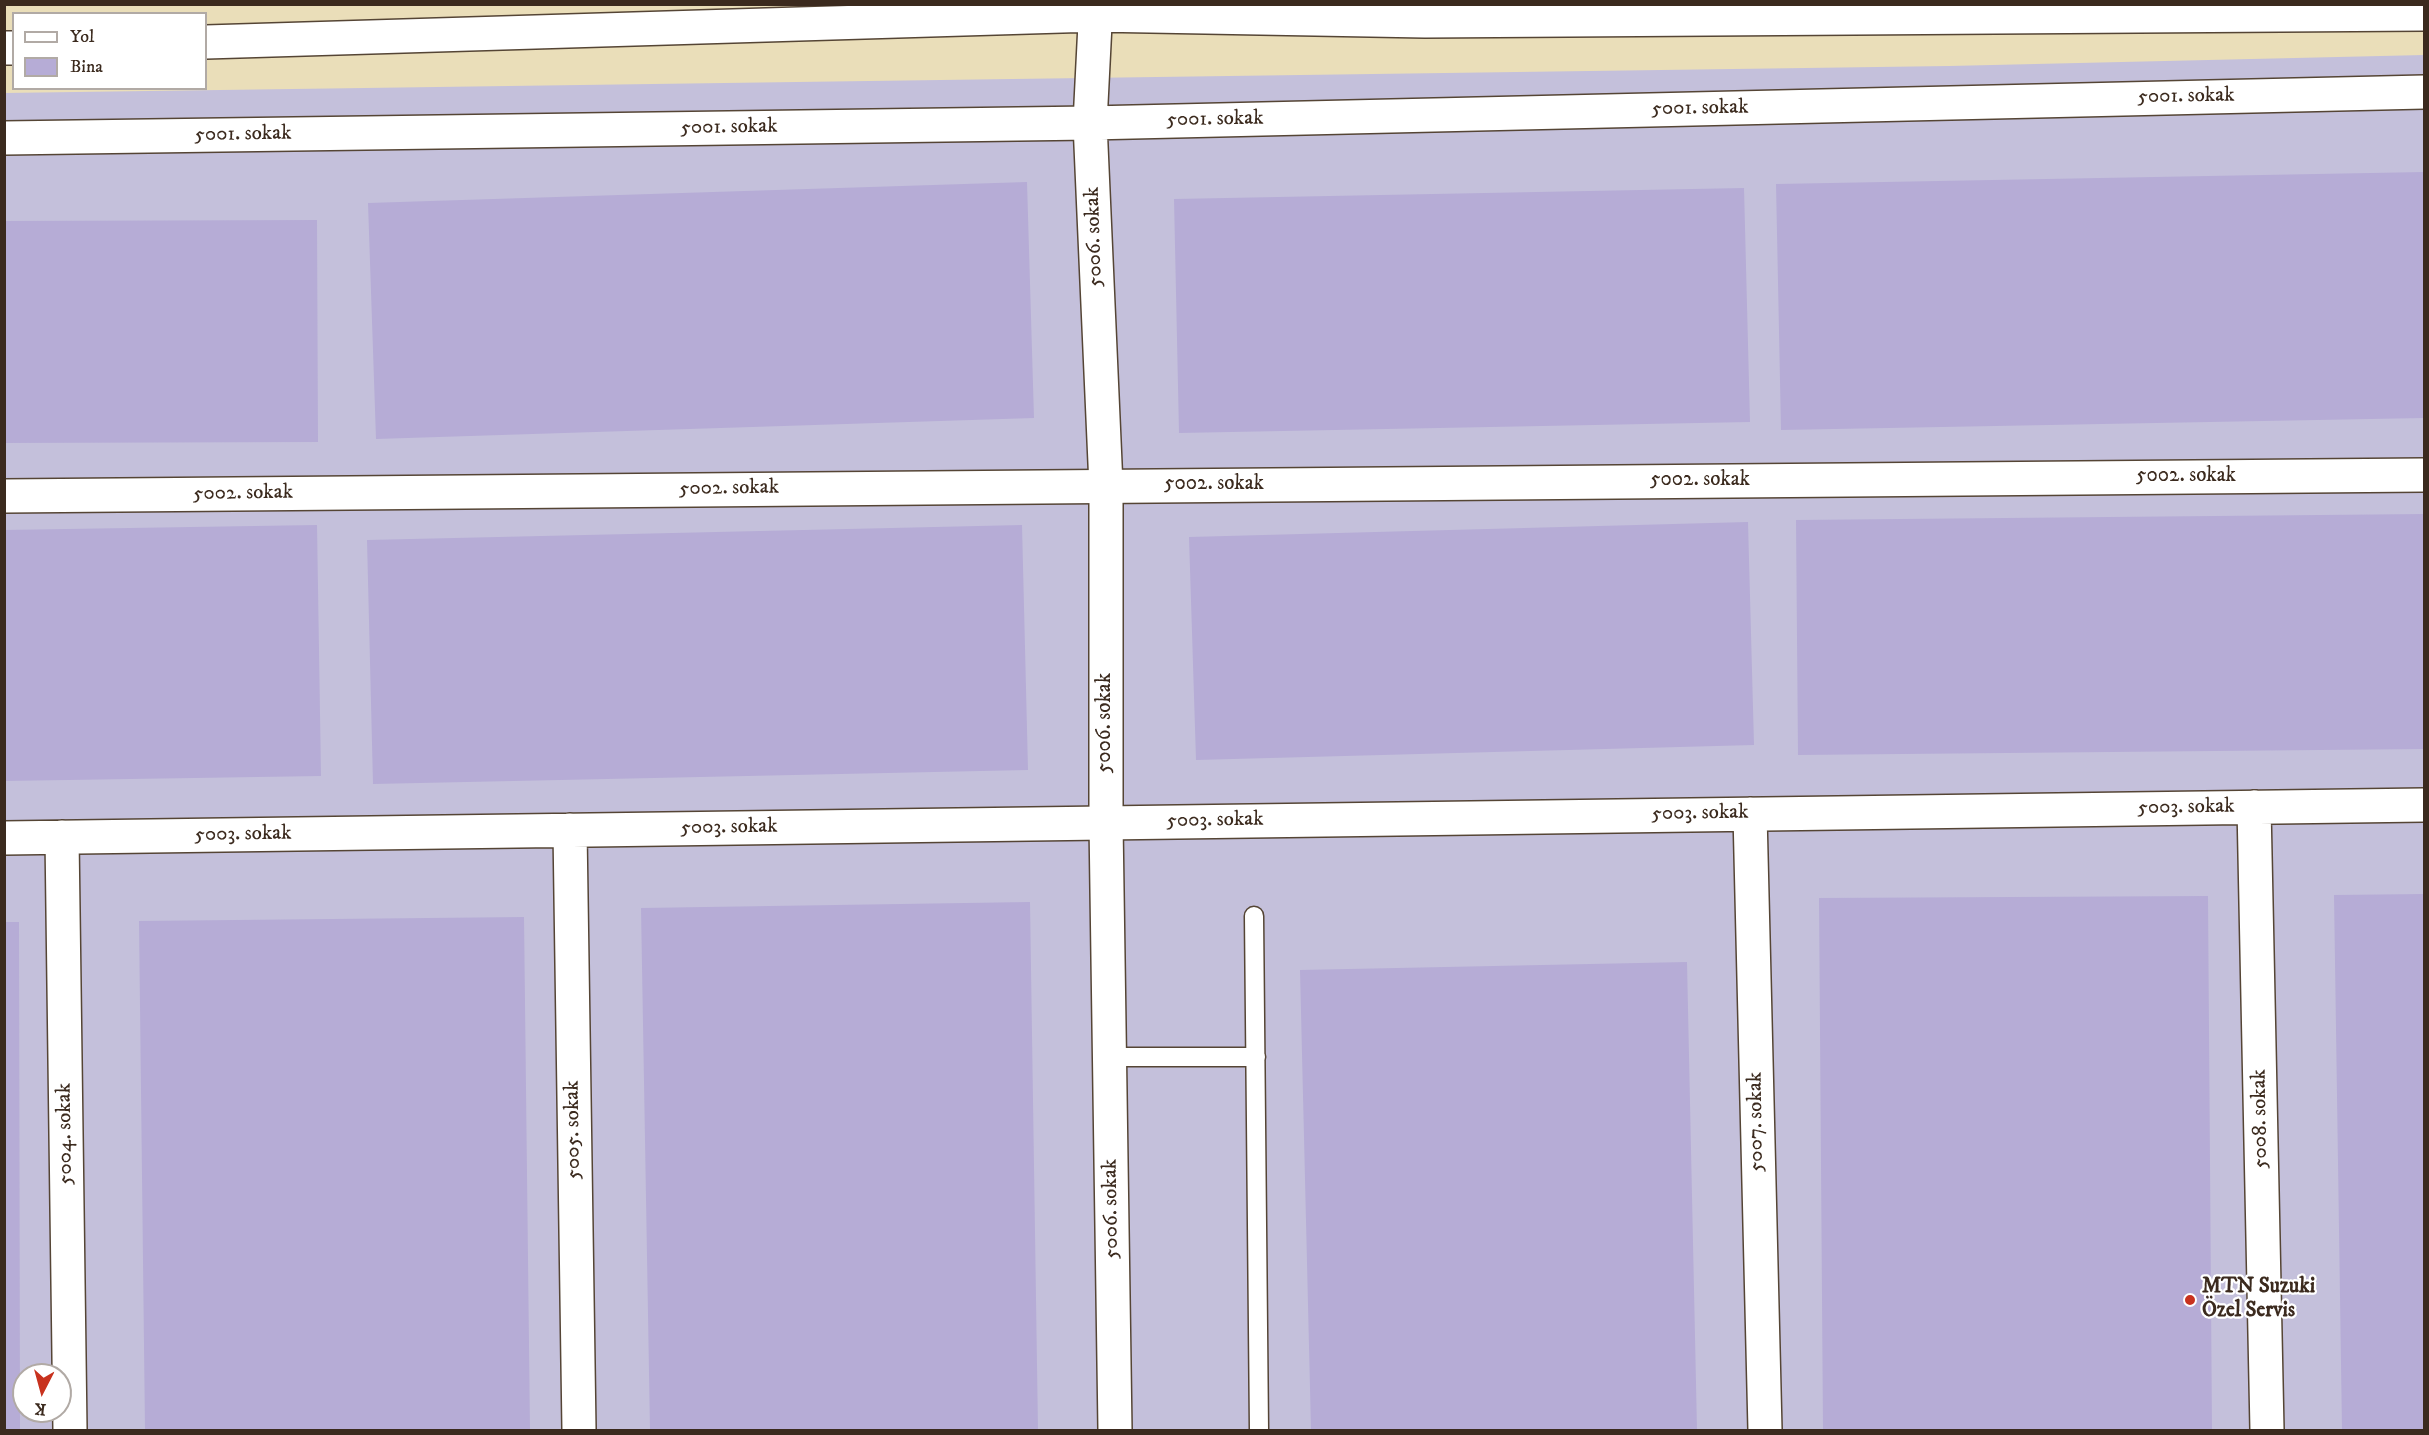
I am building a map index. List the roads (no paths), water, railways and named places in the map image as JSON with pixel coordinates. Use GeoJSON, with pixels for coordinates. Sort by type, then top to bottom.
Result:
{"type":"FeatureCollection","features":[{"type":"Feature","properties":{"kind":"street"},"geometry":{"type":"LineString","coordinates":[[207,42],[1096,10],[1421,13],[2424,14]]}},
{"type":"Feature","properties":{"kind":"street","name":"5006. sokak"},"geometry":{"type":"LineString","coordinates":[[1096,10],[1090,123],[1106,486],[1106,823],[1115,1431]]}},
{"type":"Feature","properties":{"kind":"street","name":"5001. sokak"},"geometry":{"type":"LineString","coordinates":[[4,138],[1090,123],[2424,92]]}},
{"type":"Feature","properties":{"kind":"street","name":"5002. sokak"},"geometry":{"type":"LineString","coordinates":[[4,496],[2424,475]]}},
{"type":"Feature","properties":{"kind":"street","name":"5003. sokak"},"geometry":{"type":"LineString","coordinates":[[4,838],[2424,805]]}},
{"type":"Feature","properties":{"kind":"street","name":"5008. sokak"},"geometry":{"type":"LineString","coordinates":[[2254,807],[2267,1431]]}},
{"type":"Feature","properties":{"kind":"street","name":"5007. sokak"},"geometry":{"type":"LineString","coordinates":[[1750,814],[1765,1431]]}},
{"type":"Feature","properties":{"kind":"street","name":"5005. sokak"},"geometry":{"type":"LineString","coordinates":[[570,830],[579,1431]]}},
{"type":"Feature","properties":{"kind":"street","name":"5004. sokak"},"geometry":{"type":"LineString","coordinates":[[63,837],[70,1431]]}},
{"type":"Feature","properties":{"kind":"lane"},"geometry":{"type":"LineString","coordinates":[[1254,916],[1259,1431]]}},
{"type":"Feature","properties":{"kind":"lane"},"geometry":{"type":"LineString","coordinates":[[1110,1056],[1256,1057]]}},
{"type":"Feature","properties":{"kind":"place","name":"MTN Suzuki Özel Servis"},"geometry":{"type":"Point","coordinates":[2190,1300]}}]}
